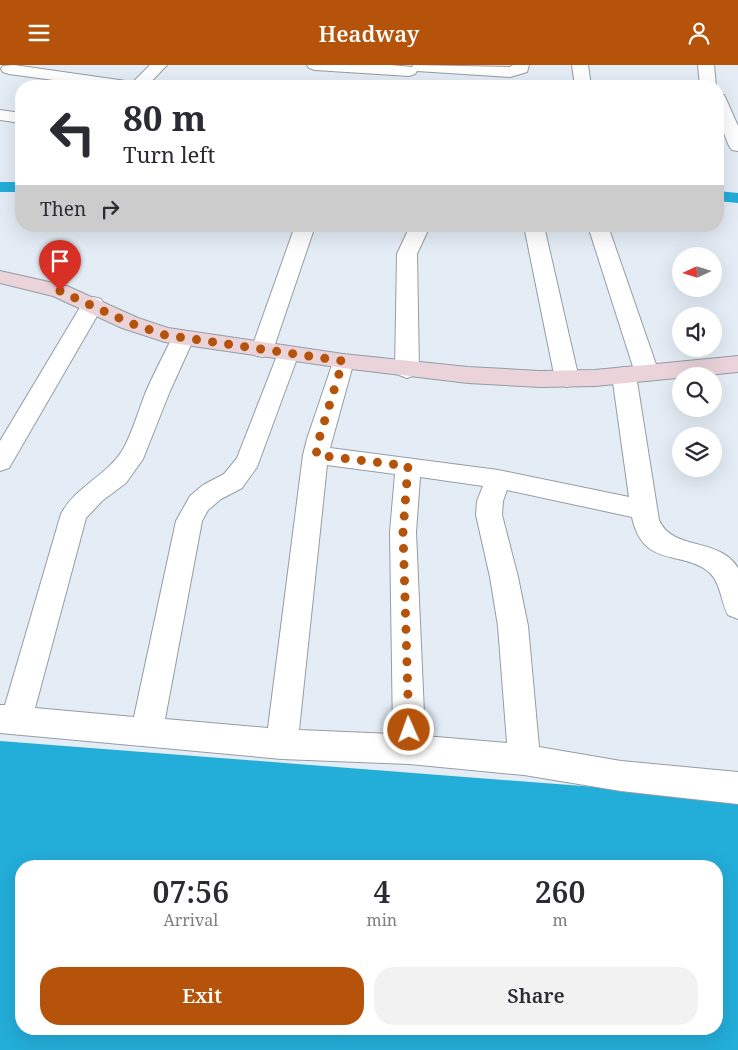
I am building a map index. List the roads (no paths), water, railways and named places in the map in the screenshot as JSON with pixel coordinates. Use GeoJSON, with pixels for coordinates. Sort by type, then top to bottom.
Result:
{"type":"FeatureCollection","features":[{"type":"Feature","properties":{"kind":"street"},"geometry":{"type":"LineString","coordinates":[[144,80],[159,65]]}},
{"type":"Feature","properties":{"kind":"street"},"geometry":{"type":"LineString","coordinates":[[308,80],[315,65],[417,67],[505,72],[517,71],[521,65]]}},
{"type":"Feature","properties":{"kind":"street"},"geometry":{"type":"LineString","coordinates":[[580,65],[582,80]]}},
{"type":"Feature","properties":{"kind":"street"},"geometry":{"type":"LineString","coordinates":[[706,65],[707,80]]}},
{"type":"Feature","properties":{"kind":"street"},"geometry":{"type":"LineString","coordinates":[[397,80],[401,75],[417,67]]}},
{"type":"Feature","properties":{"kind":"street"},"geometry":{"type":"LineString","coordinates":[[7,70],[84,80]]}},
{"type":"Feature","properties":{"kind":"street"},"geometry":{"type":"LineString","coordinates":[[724,113],[738,146]]}},
{"type":"Feature","properties":{"kind":"street"},"geometry":{"type":"LineString","coordinates":[[0,115],[15,117]]}},
{"type":"Feature","properties":{"kind":"street"},"geometry":{"type":"LineString","coordinates":[[146,732],[189,521],[199,503],[212,492],[233,481],[248,461],[304,232]]}},
{"type":"Feature","properties":{"kind":"street"},"geometry":{"type":"LineString","coordinates":[[407,369],[407,254],[410,246],[418,237],[419,232]]}},
{"type":"Feature","properties":{"kind":"street"},"geometry":{"type":"LineString","coordinates":[[535,232],[567,379]]}},
{"type":"Feature","properties":{"kind":"street"},"geometry":{"type":"LineString","coordinates":[[600,232],[635,374],[646,520],[652,534],[665,545],[701,555],[717,563],[726,572],[738,607]]}},
{"type":"Feature","properties":{"kind":"street"},"geometry":{"type":"LineString","coordinates":[[0,277],[60,291],[93,304],[130,323],[165,335],[275,352],[407,369],[468,375],[567,379],[738,364]]}},
{"type":"Feature","properties":{"kind":"street"},"geometry":{"type":"LineString","coordinates":[[0,462],[93,304]]}},
{"type":"Feature","properties":{"kind":"street"},"geometry":{"type":"LineString","coordinates":[[183,338],[158,391],[134,453],[117,476],[93,494],[74,514],[8,719],[282,744],[410,749],[524,760],[621,776],[738,788]]}},
{"type":"Feature","properties":{"kind":"street"},"geometry":{"type":"LineString","coordinates":[[282,744],[316,455],[319,439],[343,361]]}},
{"type":"Feature","properties":{"kind":"street"},"geometry":{"type":"LineString","coordinates":[[316,455],[498,479],[645,510]]}},
{"type":"Feature","properties":{"kind":"street"},"geometry":{"type":"LineString","coordinates":[[408,466],[403,532],[410,749]]}},
{"type":"Feature","properties":{"kind":"street"},"geometry":{"type":"LineString","coordinates":[[498,479],[490,501],[489,515],[504,577],[513,626],[524,760]]}},
{"type":"Feature","properties":{"kind":"street"},"geometry":{"type":"LineString","coordinates":[[701,555],[738,555]]}},
{"type":"Feature","properties":{"kind":"water"},"geometry":{"type":"Polygon","coordinates":[[[0,741],[738,798],[738,1050],[0,1050],[0,741]]]}},
{"type":"Feature","properties":{"kind":"waterway"},"geometry":{"type":"LineString","coordinates":[[0,187],[15,187]]}},
{"type":"Feature","properties":{"kind":"waterway"},"geometry":{"type":"LineString","coordinates":[[724,197],[738,198]]}}]}
